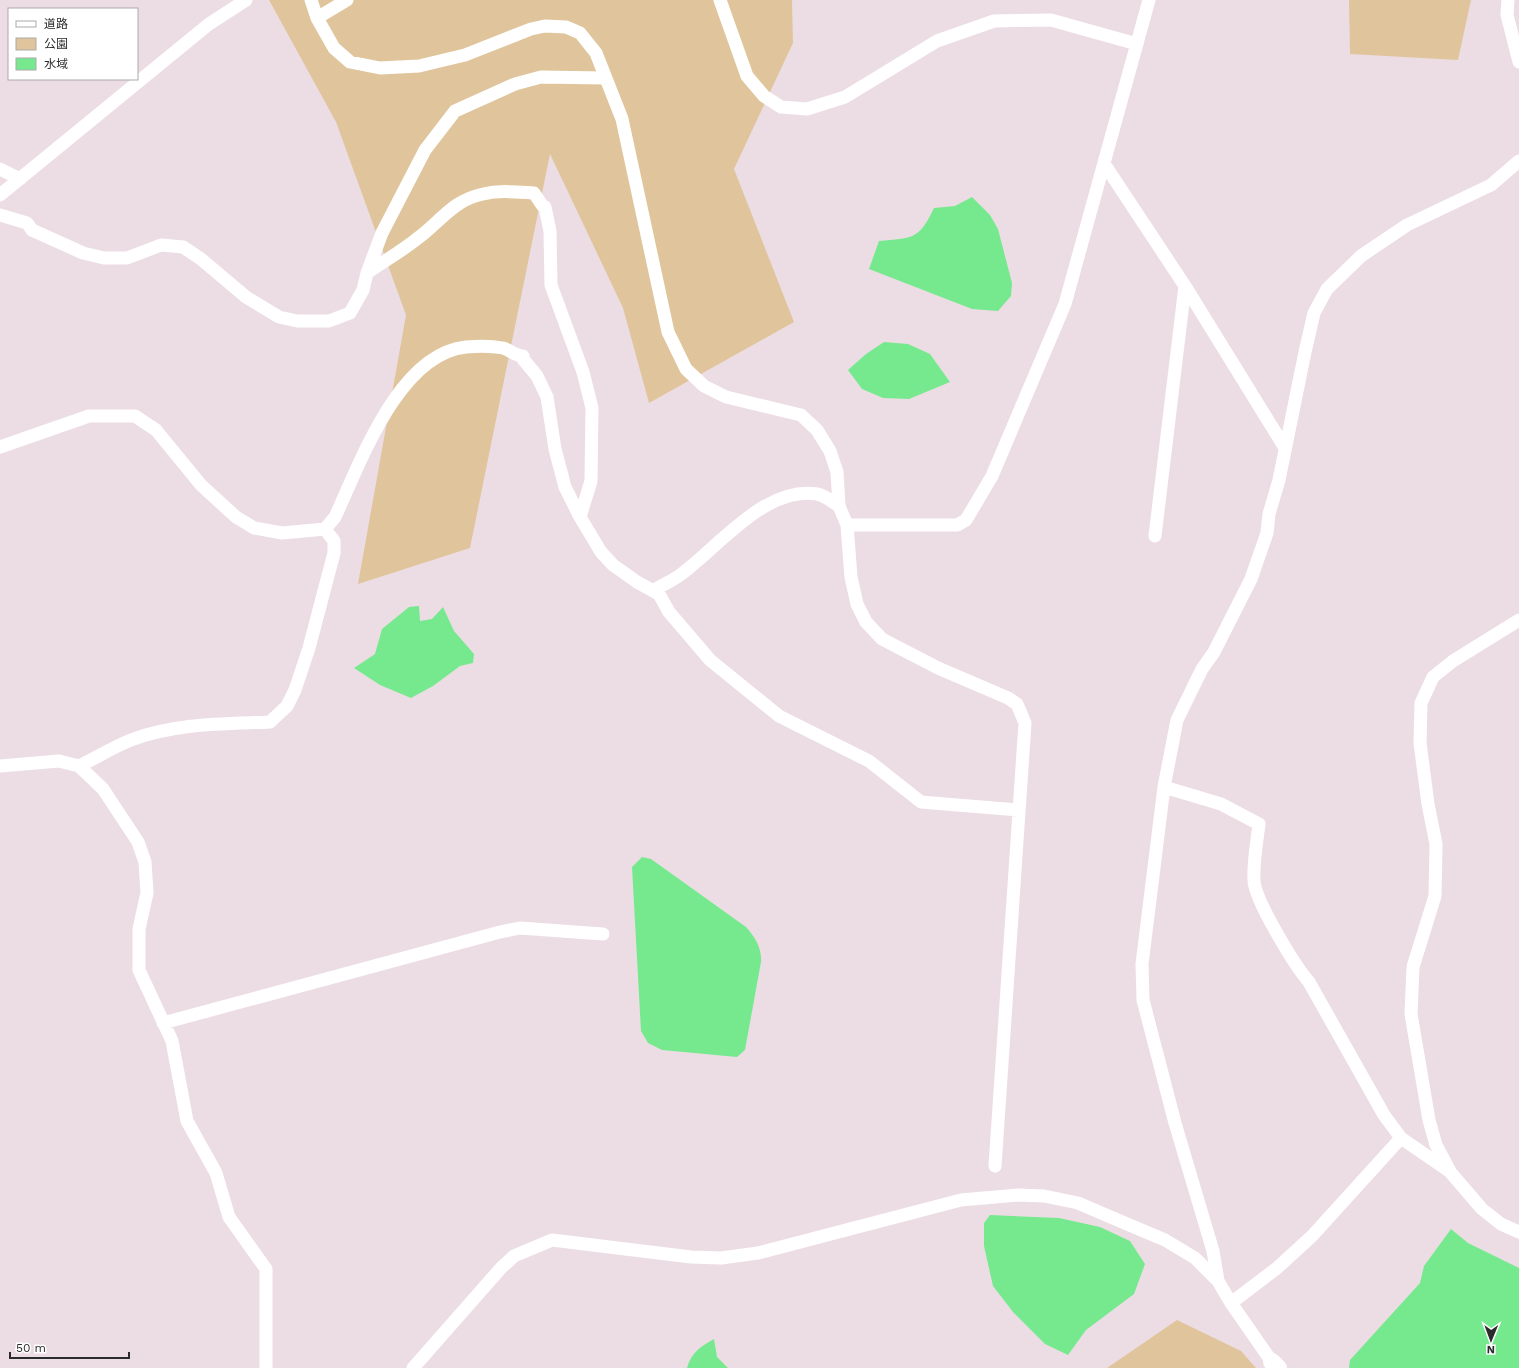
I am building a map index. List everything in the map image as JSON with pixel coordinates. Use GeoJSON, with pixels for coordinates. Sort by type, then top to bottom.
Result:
{"type":"FeatureCollection","features":[{"type":"Feature","properties":{"kind":"street"},"geometry":{"type":"LineString","coordinates":[[0,195],[209,24],[246,0]]}},
{"type":"Feature","properties":{"kind":"street"},"geometry":{"type":"LineString","coordinates":[[312,0],[317,18],[334,48],[350,62],[380,68],[419,66],[465,55],[531,29],[545,26],[566,27],[580,33],[596,53],[622,119],[668,332],[686,369],[704,386],[726,397],[800,415],[817,430],[830,451],[837,472],[839,506],[847,525],[851,577],[857,604],[866,622],[882,639],[938,668],[1008,698],[1017,704],[1025,723],[995,1166]]}},
{"type":"Feature","properties":{"kind":"street"},"geometry":{"type":"LineString","coordinates":[[317,18],[347,0]]}},
{"type":"Feature","properties":{"kind":"street"},"geometry":{"type":"LineString","coordinates":[[720,0],[747,76],[764,96],[781,106],[807,109],[845,97],[937,41],[994,21],[1051,20],[1137,44]]}},
{"type":"Feature","properties":{"kind":"street"},"geometry":{"type":"LineString","coordinates":[[847,525],[957,525],[966,520],[992,476],[1065,304],[1099,181],[1105,165],[1149,0]]}},
{"type":"Feature","properties":{"kind":"street"},"geometry":{"type":"LineString","coordinates":[[1508,0],[1507,15],[1519,62]]}},
{"type":"Feature","properties":{"kind":"street"},"geometry":{"type":"LineString","coordinates":[[0,215],[27,223],[32,230],[83,253],[104,258],[128,258],[160,245],[183,247],[200,259],[246,298],[279,317],[296,321],[329,321],[350,313],[363,290],[367,273],[382,233],[425,150],[455,111],[515,84],[541,77],[605,78]]}},
{"type":"Feature","properties":{"kind":"street"},"geometry":{"type":"LineString","coordinates":[[1218,1281],[1213,1251],[1175,1123],[1143,1000],[1142,964],[1164,787],[1177,720],[1251,579],[1267,533],[1269,514],[1314,313],[1327,289],[1362,256],[1407,225],[1491,185],[1519,161]]}},
{"type":"Feature","properties":{"kind":"street"},"geometry":{"type":"LineString","coordinates":[[1105,165],[1185,286],[1285,448]]}},
{"type":"Feature","properties":{"kind":"street"},"geometry":{"type":"LineString","coordinates":[[0,169],[20,179]]}},
{"type":"Feature","properties":{"kind":"street"},"geometry":{"type":"LineString","coordinates":[[367,273],[419,238],[445,213],[464,201],[481,194],[496,191],[534,193],[545,207],[550,231],[550,285],[583,372],[592,408],[591,481],[580,517]]}},
{"type":"Feature","properties":{"kind":"street"},"geometry":{"type":"LineString","coordinates":[[1155,536],[1185,286]]}},
{"type":"Feature","properties":{"kind":"street"},"geometry":{"type":"LineString","coordinates":[[0,447],[89,416],[135,416],[156,430],[201,485],[236,517],[254,528],[282,533],[325,529],[335,517],[383,415],[404,386],[430,362],[448,352],[466,347],[503,348],[518,356],[523,356],[523,359],[537,376],[547,397],[555,449],[565,487],[580,517],[601,552],[613,565],[659,594],[669,612],[710,660],[779,716],[869,761],[921,802],[1019,810]]}},
{"type":"Feature","properties":{"kind":"street"},"geometry":{"type":"LineString","coordinates":[[653,591],[665,582],[683,574],[759,509],[783,497],[796,494],[819,494],[839,506]]}},
{"type":"Feature","properties":{"kind":"street"},"geometry":{"type":"LineString","coordinates":[[79,766],[131,740],[155,733],[203,725],[270,722],[287,706],[309,648],[334,553],[334,541],[325,529]]}},
{"type":"Feature","properties":{"kind":"street"},"geometry":{"type":"LineString","coordinates":[[1519,620],[1453,661],[1433,677],[1421,703],[1420,744],[1428,804],[1436,844],[1436,896],[1413,967],[1411,1014],[1428,1120],[1436,1145],[1451,1173],[1482,1209],[1501,1224],[1519,1232]]}},
{"type":"Feature","properties":{"kind":"street"},"geometry":{"type":"LineString","coordinates":[[0,766],[59,761],[79,766],[103,789],[138,842],[145,862],[147,893],[139,929],[139,970],[172,1041],[187,1121],[216,1173],[228,1217],[266,1269],[266,1368]]}},
{"type":"Feature","properties":{"kind":"street"},"geometry":{"type":"LineString","coordinates":[[1164,787],[1221,804],[1259,824],[1254,881],[1265,911],[1298,970],[1308,982],[1384,1115],[1401,1138],[1451,1173]]}},
{"type":"Feature","properties":{"kind":"street"},"geometry":{"type":"LineString","coordinates":[[163,1023],[500,932],[520,928],[603,934]]}},
{"type":"Feature","properties":{"kind":"street"},"geometry":{"type":"LineString","coordinates":[[1231,1304],[1277,1268],[1312,1236],[1401,1138]]}},
{"type":"Feature","properties":{"kind":"street"},"geometry":{"type":"LineString","coordinates":[[413,1368],[461,1311],[514,1256],[552,1240],[691,1258],[721,1258],[758,1252],[961,1200],[1018,1195],[1044,1196],[1078,1203],[1165,1240],[1194,1258],[1218,1281],[1231,1304],[1275,1365]]}},
{"type":"Feature","properties":{"kind":"green space"},"geometry":{"type":"Polygon","coordinates":[[[269,0],[792,0],[793,43],[734,169],[794,322],[649,403],[623,308],[550,154],[470,548],[358,584],[406,315],[336,122],[269,0]]]}},
{"type":"Feature","properties":{"kind":"green space"},"geometry":{"type":"Polygon","coordinates":[[[1349,0],[1471,0],[1458,60],[1350,54],[1349,0]]]}},
{"type":"Feature","properties":{"kind":"green space"},"geometry":{"type":"Polygon","coordinates":[[[1177,1320],[1241,1351],[1256,1368],[1107,1368],[1177,1320]]]}},
{"type":"Feature","properties":{"kind":"water"},"geometry":{"type":"Polygon","coordinates":[[[972,197],[990,215],[998,229],[1012,283],[1011,296],[998,311],[972,309],[869,269],[879,241],[907,238],[919,232],[934,208],[955,206],[972,197]]]}},
{"type":"Feature","properties":{"kind":"water"},"geometry":{"type":"Polygon","coordinates":[[[884,342],[908,344],[930,354],[950,382],[909,399],[883,398],[862,389],[848,370],[866,354],[884,342]]]}},
{"type":"Feature","properties":{"kind":"water"},"geometry":{"type":"Polygon","coordinates":[[[419,606],[420,621],[432,619],[443,607],[454,631],[474,654],[473,663],[460,666],[433,686],[411,698],[380,685],[354,668],[375,654],[382,629],[409,607],[419,606]]]}},
{"type":"Feature","properties":{"kind":"water"},"geometry":{"type":"Polygon","coordinates":[[[642,857],[651,859],[746,927],[757,943],[761,962],[745,1050],[737,1057],[662,1050],[648,1043],[641,1031],[632,867],[642,857]]]}},
{"type":"Feature","properties":{"kind":"water"},"geometry":{"type":"Polygon","coordinates":[[[990,1215],[1059,1218],[1100,1227],[1130,1241],[1145,1264],[1134,1294],[1086,1330],[1068,1355],[1045,1344],[1013,1312],[993,1286],[984,1246],[984,1223],[990,1215]]]}},
{"type":"Feature","properties":{"kind":"water"},"geometry":{"type":"Polygon","coordinates":[[[1451,1229],[1468,1243],[1519,1268],[1519,1368],[1349,1368],[1350,1360],[1420,1283],[1424,1266],[1451,1229]]]}},
{"type":"Feature","properties":{"kind":"water"},"geometry":{"type":"Polygon","coordinates":[[[714,1339],[717,1357],[728,1368],[687,1368],[691,1358],[697,1350],[714,1339]]]}}]}
